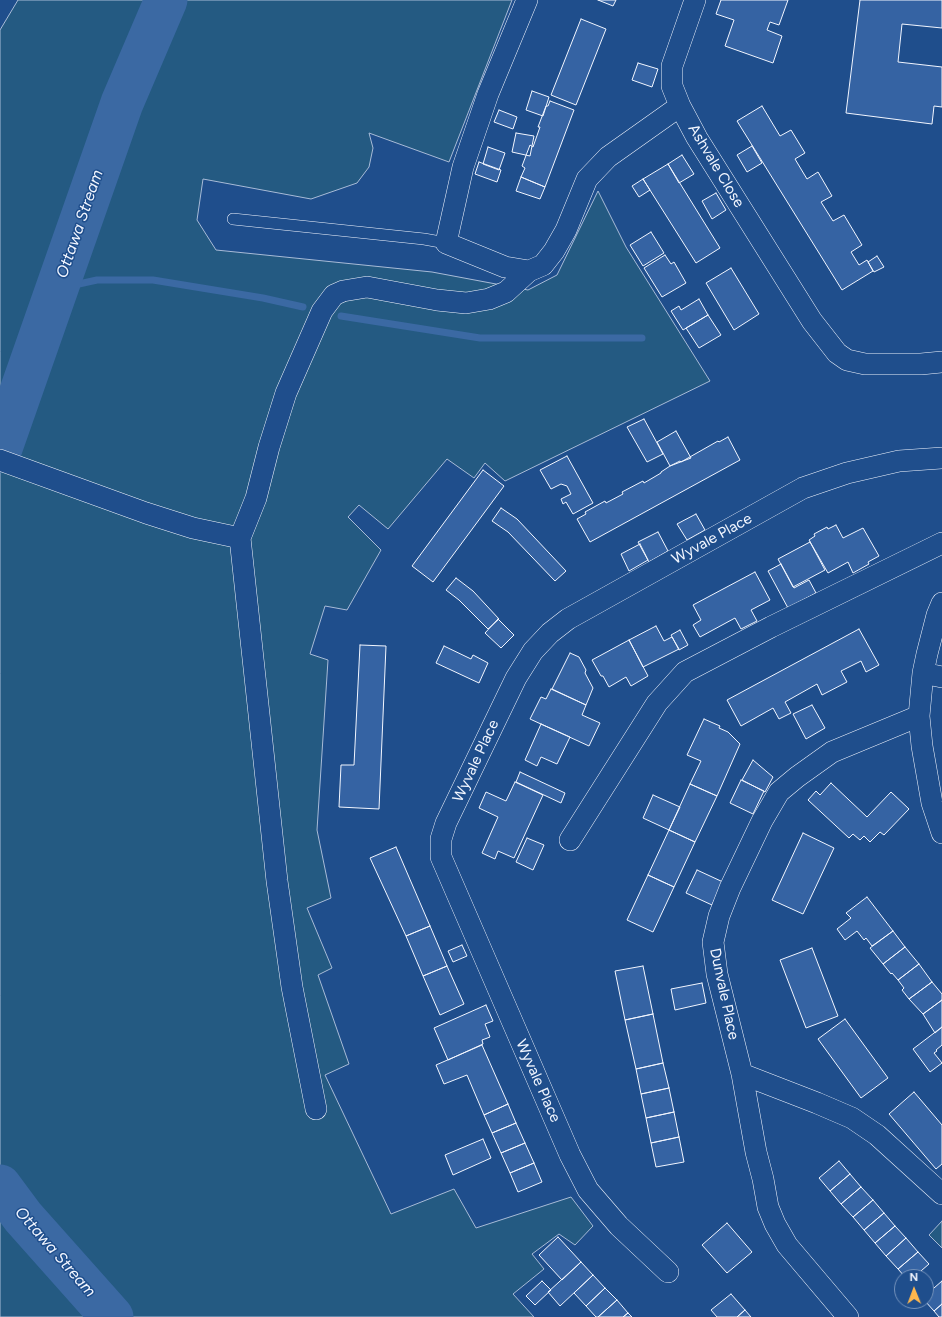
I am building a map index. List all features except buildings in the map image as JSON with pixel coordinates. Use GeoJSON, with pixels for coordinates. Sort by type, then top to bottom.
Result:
{"type":"FeatureCollection","features":[{"type":"Feature","properties":{"kind":"street"},"geometry":{"type":"LineString","coordinates":[[527,0],[488,94],[463,167],[446,243],[505,267],[529,271]]}},
{"type":"Feature","properties":{"kind":"street","name":"Ashvale Close"},"geometry":{"type":"LineString","coordinates":[[695,0],[672,66],[672,86],[680,106],[698,138],[812,321],[837,352],[847,360],[865,364],[921,364],[942,362]]}},
{"type":"Feature","properties":{"kind":"street"},"geometry":{"type":"LineString","coordinates":[[316,1109],[292,987],[277,881],[240,538],[256,498],[269,447],[286,392],[322,311],[334,295],[343,291],[367,287],[437,300],[466,303],[489,300],[506,292],[529,271],[543,265],[554,251],[566,230],[587,180],[608,157],[680,106]]}},
{"type":"Feature","properties":{"kind":"street","name":"Wyvale Place"},"geometry":{"type":"LineString","coordinates":[[668,1272],[619,1226],[588,1190],[570,1155],[441,857],[441,839],[516,678],[533,651],[550,633],[568,619],[803,488],[847,473],[899,461],[942,458]]}},
{"type":"Feature","properties":{"kind":"street"},"geometry":{"type":"LineString","coordinates":[[0,460],[146,513],[193,528],[240,538]]}},
{"type":"Feature","properties":{"kind":"street"},"geometry":{"type":"LineString","coordinates":[[570,840],[657,703],[685,672],[771,626],[942,543]]}},
{"type":"Feature","properties":{"kind":"street"},"geometry":{"type":"LineString","coordinates":[[942,603],[937,615],[932,675],[919,716],[922,746],[932,803],[942,833]]}},
{"type":"Feature","properties":{"kind":"street","name":"Dunvale Place"},"geometry":{"type":"LineString","coordinates":[[848,1317],[787,1245],[775,1224],[768,1207],[756,1152],[742,1074],[717,974],[713,942],[719,916],[730,888],[762,821],[779,792],[832,752],[919,716]]}},
{"type":"Feature","properties":{"kind":"street"},"geometry":{"type":"LineString","coordinates":[[742,1074],[852,1118],[877,1135],[942,1194]]}},
{"type":"Feature","properties":{"kind":"lane"},"geometry":{"type":"LineString","coordinates":[[233,219],[446,243]]}},
{"type":"Feature","properties":{"kind":"shaded area"},"geometry":{"type":"Polygon","coordinates":[[[18,0],[512,0],[449,162],[369,133],[373,148],[369,167],[357,183],[311,199],[203,179],[197,220],[216,250],[432,272],[528,290],[557,275],[598,191],[626,247],[710,381],[505,481],[485,463],[474,478],[447,459],[388,529],[359,505],[348,517],[381,550],[347,610],[325,606],[310,654],[328,660],[317,830],[331,898],[307,908],[332,968],[318,975],[349,1064],[325,1075],[391,1214],[454,1189],[476,1228],[571,1197],[593,1226],[575,1245],[559,1234],[532,1254],[544,1269],[513,1294],[534,1317],[0,1317],[0,30],[18,0]]]}},
{"type":"Feature","properties":{"kind":"shaded area"},"geometry":{"type":"Polygon","coordinates":[[[942,1221],[942,1248],[929,1235],[942,1221]]]}},
{"type":"Feature","properties":{"kind":"waterway","name":"Ottawa Stream"},"geometry":{"type":"LineString","coordinates":[[0,451],[122,103],[166,0]]}},
{"type":"Feature","properties":{"kind":"waterway"},"geometry":{"type":"LineString","coordinates":[[56,289],[97,280],[153,280],[263,298],[303,307]]}},
{"type":"Feature","properties":{"kind":"waterway"},"geometry":{"type":"LineString","coordinates":[[341,316],[480,338],[642,338]]}},
{"type":"Feature","properties":{"kind":"waterway","name":"Ottawa Stream"},"geometry":{"type":"LineString","coordinates":[[0,1186],[23,1217],[112,1317]]}}]}
